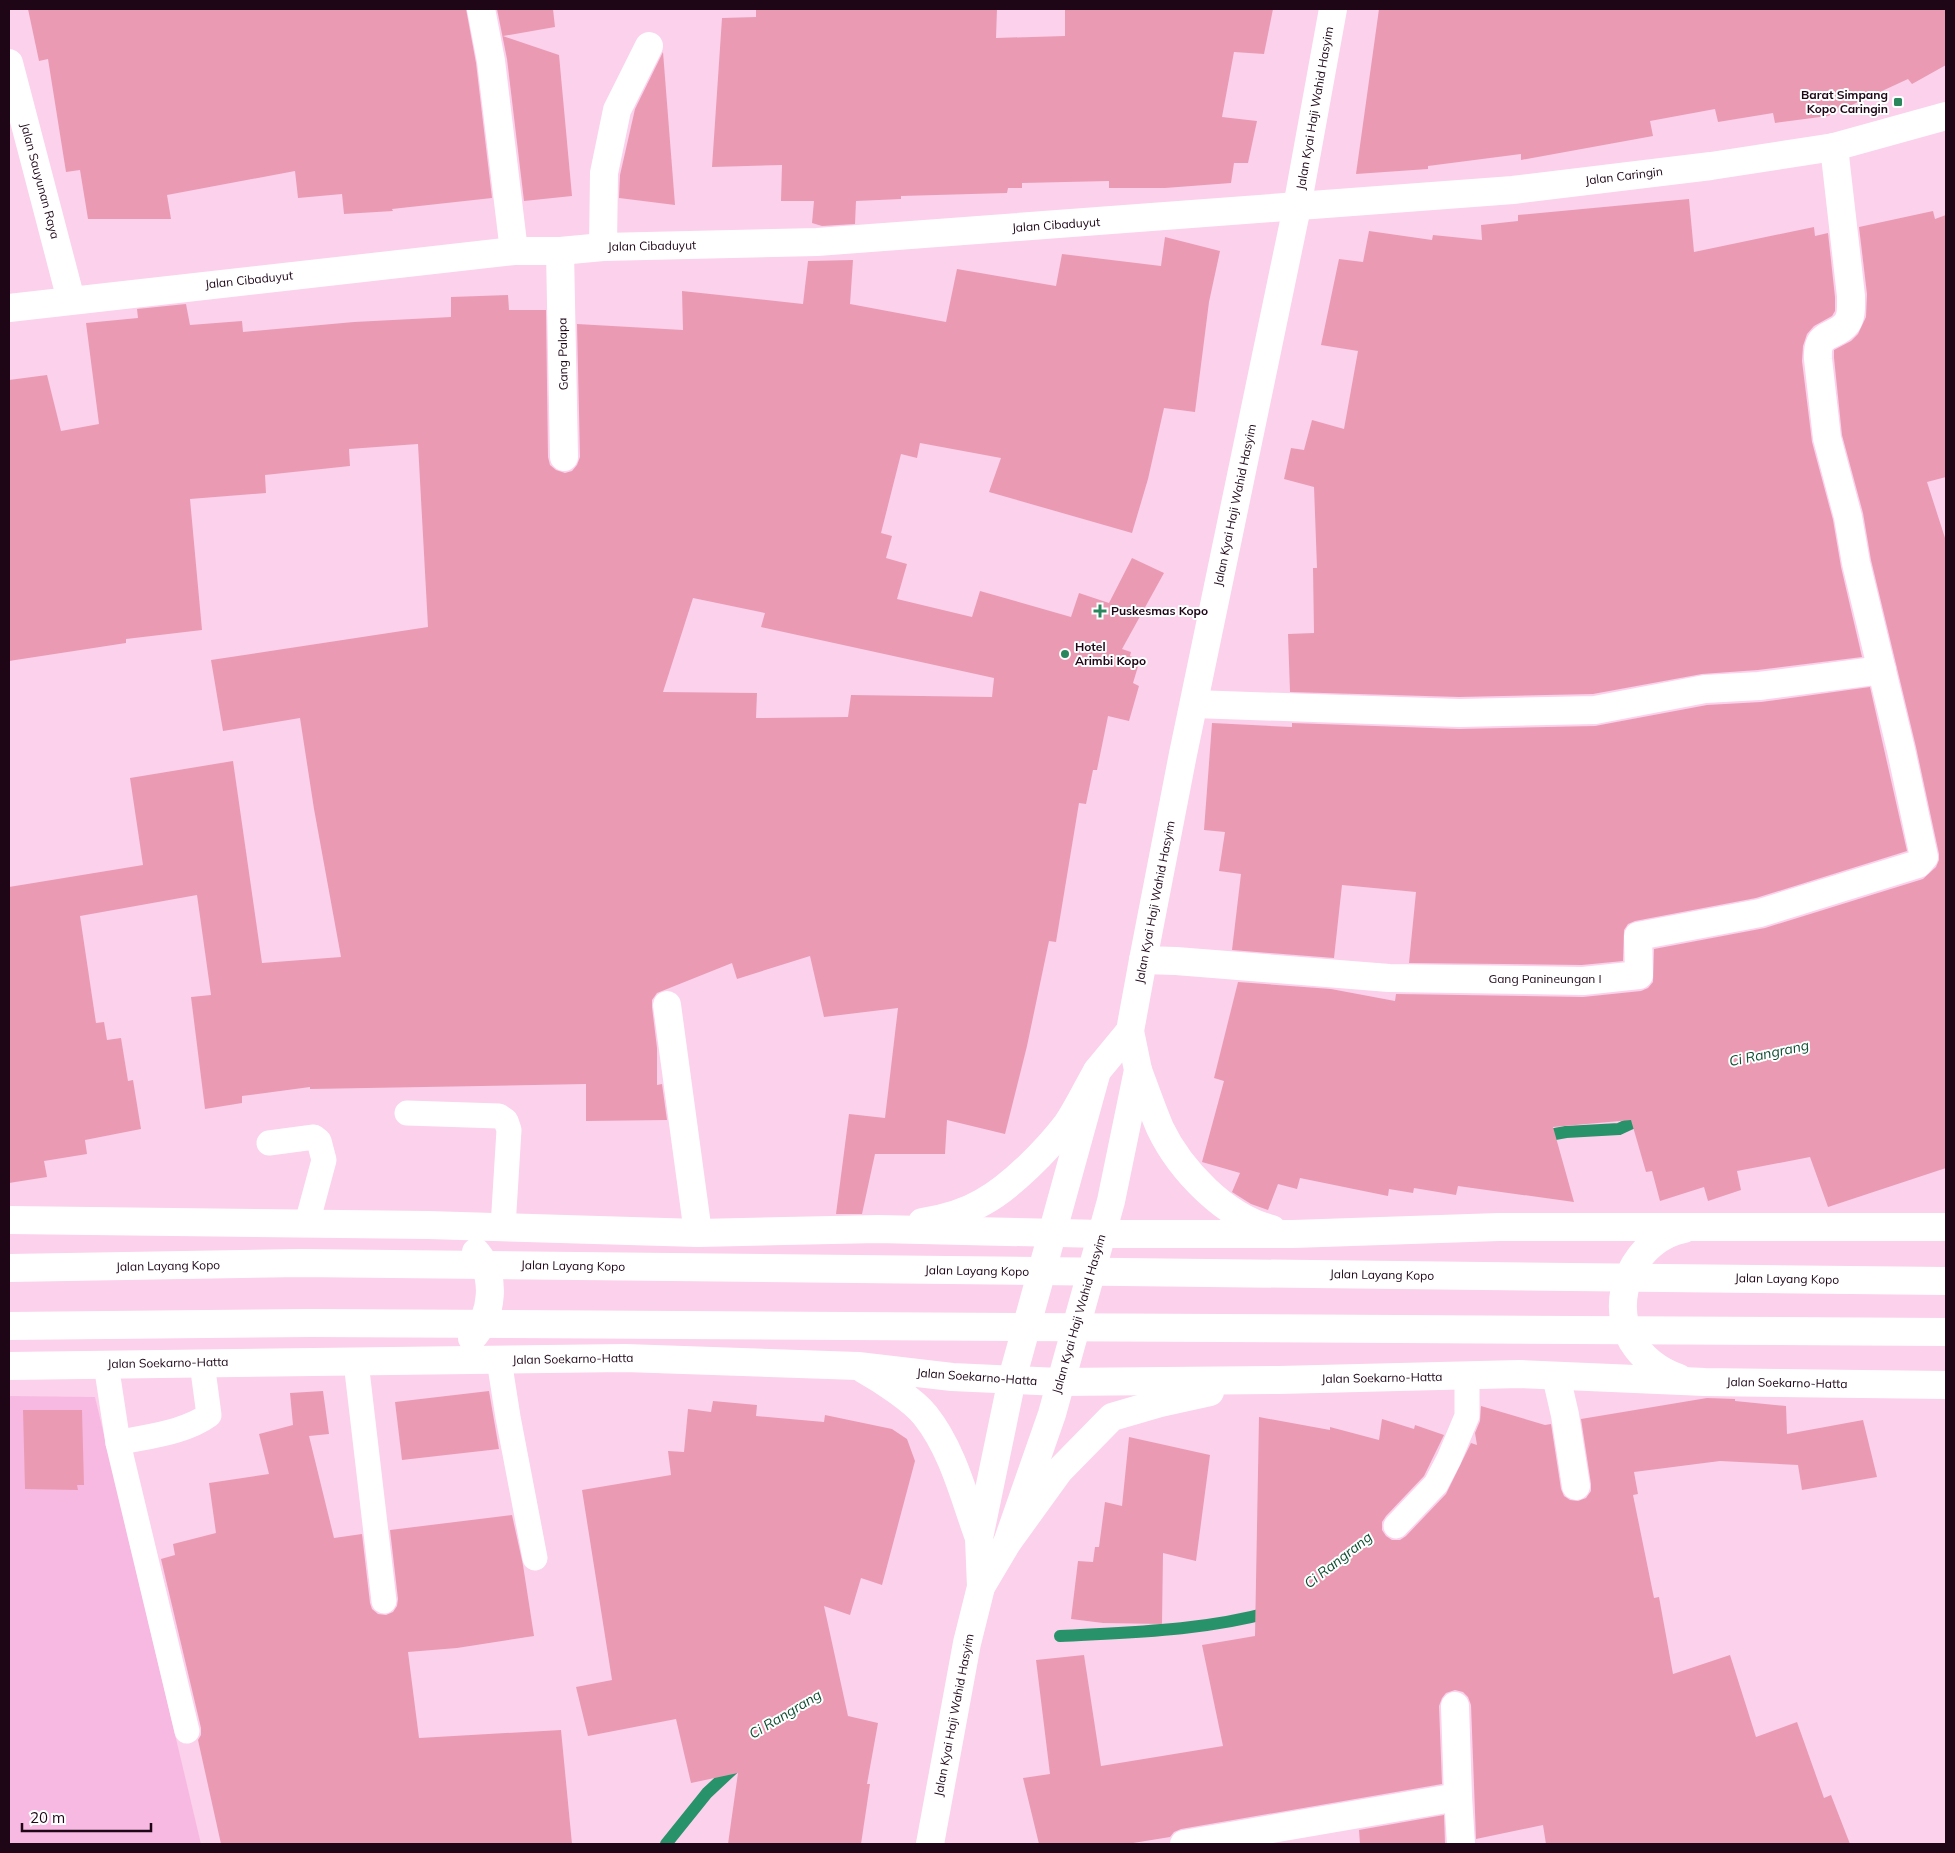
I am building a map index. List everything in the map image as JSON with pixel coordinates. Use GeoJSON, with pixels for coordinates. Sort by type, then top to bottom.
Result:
{"type":"FeatureCollection","features":[{"type":"Feature","properties":{"kind":"main road"},"geometry":{"type":"LineString","coordinates":[[480,9],[491,62],[514,251]]}},
{"type":"Feature","properties":{"kind":"main road","name":"Jalan Kyai Haji Wahid Hasyim"},"geometry":{"type":"LineString","coordinates":[[930,1844],[967,1643],[981,1587],[1007,1544],[1052,1414],[1111,1201],[1138,1070],[1130,1031],[1143,960],[1297,207],[1333,9]]}},
{"type":"Feature","properties":{"kind":"main road"},"geometry":{"type":"LineString","coordinates":[[603,247],[604,173],[618,110],[649,46]]}},
{"type":"Feature","properties":{"kind":"main road","name":"Jalan Sauyunan Raya"},"geometry":{"type":"LineString","coordinates":[[9,63],[71,300]]}},
{"type":"Feature","properties":{"kind":"main road","name":"Jalan Caringin"},"geometry":{"type":"LineString","coordinates":[[1297,207],[1513,190],[1711,166],[1834,147],[1946,116]]}},
{"type":"Feature","properties":{"kind":"main road"},"geometry":{"type":"LineString","coordinates":[[1194,704],[1459,713],[1595,710],[1704,689],[1759,686],[1882,670],[1856,563],[1848,517],[1827,438],[1817,350],[1825,336],[1839,330],[1848,322],[1851,314],[1834,147]]}},
{"type":"Feature","properties":{"kind":"main road","name":"Jalan Cibaduyut"},"geometry":{"type":"LineString","coordinates":[[9,308],[514,251],[817,242],[1297,207]]}},
{"type":"Feature","properties":{"kind":"main road","name":"Gang Palapa"},"geometry":{"type":"LineString","coordinates":[[560,251],[564,457]]}},
{"type":"Feature","properties":{"kind":"main road","name":"Gang Panineungan I"},"geometry":{"type":"LineString","coordinates":[[1143,960],[1389,978],[1583,981],[1639,976],[1638,936],[1760,912],[1918,864],[1924,857],[1882,670]]}},
{"type":"Feature","properties":{"kind":"main road"},"geometry":{"type":"LineString","coordinates":[[667,1005],[698,1233]]}},
{"type":"Feature","properties":{"kind":"main road","name":"Jalan Kyai Haji Wahid Hasyim"},"geometry":{"type":"LineString","coordinates":[[981,1587],[978,1538],[1012,1380],[1097,1071],[1130,1031]]}},
{"type":"Feature","properties":{"kind":"main road"},"geometry":{"type":"LineString","coordinates":[[1138,1070],[1160,1128],[1178,1158],[1215,1198],[1239,1216],[1259,1226],[1293,1234]]}},
{"type":"Feature","properties":{"kind":"main road"},"geometry":{"type":"LineString","coordinates":[[878,1229],[929,1221],[953,1214],[982,1203],[1004,1188],[1030,1165],[1067,1124],[1097,1071]]}},
{"type":"Feature","properties":{"kind":"main road"},"geometry":{"type":"LineString","coordinates":[[9,1220],[428,1225],[698,1233],[878,1229],[1102,1234],[1293,1234],[1499,1227],[1946,1227]]}},
{"type":"Feature","properties":{"kind":"main road"},"geometry":{"type":"LineString","coordinates":[[417,1360],[438,1359],[458,1350],[474,1337],[485,1319],[490,1298],[489,1277],[481,1257],[467,1241],[449,1230],[428,1225]]}},
{"type":"Feature","properties":{"kind":"main road"},"geometry":{"type":"LineString","coordinates":[[1696,1226],[1674,1231],[1655,1241],[1639,1257],[1628,1276],[1624,1290],[1624,1320],[1631,1340],[1645,1358],[1662,1372],[1683,1380],[1705,1382]]}},
{"type":"Feature","properties":{"kind":"main road","name":"Jalan Layang Kopo"},"geometry":{"type":"LineString","coordinates":[[9,1268],[300,1263],[1946,1281]]}},
{"type":"Feature","properties":{"kind":"main road"},"geometry":{"type":"LineString","coordinates":[[9,1326],[321,1323],[1946,1332]]}},
{"type":"Feature","properties":{"kind":"main road","name":"Jalan Soekarno-Hatta"},"geometry":{"type":"LineString","coordinates":[[9,1366],[625,1358],[858,1366],[952,1376],[1060,1382],[1278,1380],[1520,1374],[1705,1382],[1946,1385]]}},
{"type":"Feature","properties":{"kind":"main road"},"geometry":{"type":"LineString","coordinates":[[858,1366],[889,1386],[925,1414],[943,1444],[957,1475],[978,1538]]}},
{"type":"Feature","properties":{"kind":"main road"},"geometry":{"type":"LineString","coordinates":[[1556,1376],[1565,1415],[1576,1486]]}},
{"type":"Feature","properties":{"kind":"main road"},"geometry":{"type":"LineString","coordinates":[[1007,1544],[1059,1471],[1112,1417],[1160,1403],[1209,1392],[1278,1380]]}},
{"type":"Feature","properties":{"kind":"main road"},"geometry":{"type":"LineString","coordinates":[[1454,1706],[1461,1844]]}},
{"type":"Feature","properties":{"kind":"main road"},"geometry":{"type":"LineString","coordinates":[[1184,1844],[1458,1797]]}},
{"type":"Feature","properties":{"kind":"lane"},"geometry":{"type":"LineString","coordinates":[[407,1113],[499,1116],[506,1120],[509,1130],[503,1227]]}},
{"type":"Feature","properties":{"kind":"lane"},"geometry":{"type":"LineString","coordinates":[[269,1143],[314,1137],[320,1141],[324,1160],[307,1223]]}},
{"type":"Feature","properties":{"kind":"lane"},"geometry":{"type":"LineString","coordinates":[[498,1360],[535,1558]]}},
{"type":"Feature","properties":{"kind":"lane"},"geometry":{"type":"LineString","coordinates":[[356,1362],[384,1601]]}},
{"type":"Feature","properties":{"kind":"lane"},"geometry":{"type":"LineString","coordinates":[[118,1443],[168,1432],[197,1423],[209,1414],[202,1363]]}},
{"type":"Feature","properties":{"kind":"lane"},"geometry":{"type":"LineString","coordinates":[[106,1364],[118,1443],[186,1731]]}},
{"type":"Feature","properties":{"kind":"lane"},"geometry":{"type":"LineString","coordinates":[[1396,1526],[1436,1484],[1449,1459],[1467,1416],[1467,1376]]}},
{"type":"Feature","properties":{"kind":"shaded area"},"geometry":{"type":"Polygon","coordinates":[[[9,1396],[95,1397],[201,1844],[9,1844],[9,1396]]]}},
{"type":"Feature","properties":{"kind":"building"},"geometry":{"type":"Polygon","coordinates":[[[28,9],[466,9],[476,63],[492,198],[392,209],[393,211],[344,214],[342,194],[298,198],[295,171],[167,195],[171,219],[88,219],[80,170],[66,172],[48,59],[39,61],[28,9]]]}},
{"type":"Feature","properties":{"kind":"building"},"geometry":{"type":"Polygon","coordinates":[[[497,9],[553,9],[555,27],[503,36],[559,55],[572,196],[524,201],[507,59],[497,9]]]}},
{"type":"Feature","properties":{"kind":"building"},"geometry":{"type":"Polygon","coordinates":[[[756,9],[997,9],[996,38],[1065,36],[1065,9],[1273,9],[1264,54],[1234,52],[1222,117],[1257,121],[1248,163],[1234,163],[1231,183],[1165,188],[1109,188],[1109,181],[1022,183],[1022,188],[1008,188],[1007,193],[901,196],[901,199],[856,201],[855,224],[822,226],[812,223],[814,201],[781,201],[782,165],[712,167],[722,18],[756,17],[756,9]]]}},
{"type":"Feature","properties":{"kind":"building"},"geometry":{"type":"Polygon","coordinates":[[[1379,9],[1946,9],[1946,65],[1912,84],[1908,79],[1828,116],[1775,123],[1773,113],[1718,122],[1715,109],[1650,121],[1653,136],[1521,160],[1521,154],[1428,166],[1428,169],[1356,174],[1379,9]]]}},
{"type":"Feature","properties":{"kind":"building"},"geometry":{"type":"Polygon","coordinates":[[[663,52],[675,205],[619,198],[620,175],[635,109],[663,52]]]}},
{"type":"Feature","properties":{"kind":"building"},"geometry":{"type":"Polygon","coordinates":[[[1689,199],[1694,252],[1814,227],[1815,236],[1828,233],[1835,311],[1832,316],[1814,326],[1807,334],[1803,346],[1802,361],[1812,442],[1833,520],[1841,567],[1862,657],[1758,670],[1702,674],[1593,694],[1459,697],[1290,692],[1288,634],[1314,633],[1313,568],[1317,568],[1314,487],[1284,479],[1291,448],[1304,450],[1312,420],[1344,429],[1358,351],[1321,345],[1339,259],[1363,262],[1369,231],[1432,240],[1433,235],[1482,240],[1481,225],[1518,221],[1518,215],[1689,199]]]}},
{"type":"Feature","properties":{"kind":"building"},"geometry":{"type":"Polygon","coordinates":[[[1933,211],[1935,219],[1946,215],[1946,477],[1927,482],[1946,541],[1946,1168],[1828,1207],[1810,1157],[1737,1171],[1741,1190],[1708,1201],[1704,1187],[1660,1201],[1652,1171],[1646,1172],[1631,1120],[1553,1127],[1574,1202],[1458,1186],[1456,1195],[1414,1188],[1413,1193],[1389,1189],[1388,1196],[1300,1178],[1297,1189],[1278,1184],[1268,1210],[1251,1204],[1232,1192],[1240,1173],[1202,1162],[1224,1081],[1214,1078],[1238,982],[1331,989],[1395,1001],[1396,994],[1583,997],[1641,991],[1648,988],[1653,982],[1654,949],[1765,928],[1923,879],[1936,867],[1939,854],[1916,747],[1871,560],[1863,513],[1842,435],[1834,358],[1834,350],[1851,341],[1858,334],[1866,317],[1867,294],[1859,227],[1933,211]]]}},
{"type":"Feature","properties":{"kind":"building"},"geometry":{"type":"Polygon","coordinates":[[[1165,237],[1220,251],[1209,302],[1195,412],[1164,408],[1148,479],[1132,533],[989,492],[1001,458],[920,443],[917,458],[901,454],[881,533],[892,536],[886,558],[907,564],[897,599],[972,617],[980,591],[1071,617],[1079,593],[1109,603],[1132,558],[1164,573],[1122,649],[1131,652],[1130,656],[1140,660],[1133,683],[1139,686],[1129,721],[1108,716],[1097,770],[1093,770],[1086,804],[1079,803],[1056,942],[1049,941],[1027,1046],[1005,1134],[947,1120],[945,1154],[875,1154],[862,1214],[836,1214],[849,1114],[885,1118],[898,1008],[824,1017],[810,956],[737,979],[732,963],[657,993],[652,1000],[652,1007],[657,1048],[657,1085],[662,1084],[667,1120],[586,1121],[586,1084],[310,1089],[310,1087],[242,1096],[242,1103],[205,1109],[191,997],[211,995],[197,895],[80,916],[96,1023],[104,1022],[107,1040],[121,1038],[128,1081],[133,1080],[141,1129],[85,1140],[87,1154],[44,1161],[47,1177],[9,1183],[9,887],[143,865],[130,778],[233,761],[262,963],[341,957],[314,809],[300,718],[223,731],[211,660],[428,627],[418,444],[349,449],[350,466],[265,475],[266,493],[190,499],[202,630],[126,639],[126,643],[9,661],[9,380],[47,375],[61,431],[99,424],[86,323],[138,318],[137,309],[186,304],[190,325],[242,321],[243,332],[354,322],[451,317],[451,297],[508,295],[509,310],[546,310],[548,457],[550,465],[556,470],[565,473],[572,471],[580,457],[577,324],[683,330],[682,291],[803,304],[808,261],[853,260],[850,304],[946,322],[957,269],[1056,286],[1062,254],[1161,266],[1165,237]],[[693,598],[663,692],[757,693],[756,718],[848,717],[851,695],[992,697],[994,678],[761,627],[765,613],[693,598]]]}},
{"type":"Feature","properties":{"kind":"building"},"geometry":{"type":"Polygon","coordinates":[[[1870,687],[1907,851],[1756,898],[1635,921],[1628,924],[1624,930],[1623,961],[1582,965],[1409,963],[1416,892],[1342,885],[1334,958],[1232,950],[1241,874],[1219,871],[1225,832],[1204,830],[1212,723],[1292,727],[1292,723],[1459,729],[1595,726],[1707,705],[1761,702],[1870,687]]]}},
{"type":"Feature","properties":{"kind":"building"},"geometry":{"type":"Polygon","coordinates":[[[323,1391],[329,1434],[309,1436],[334,1538],[362,1534],[370,1603],[372,1609],[378,1614],[386,1615],[393,1612],[397,1606],[398,1599],[390,1530],[512,1515],[523,1565],[534,1636],[457,1648],[408,1652],[419,1738],[561,1730],[572,1844],[221,1844],[198,1740],[201,1735],[201,1728],[161,1559],[175,1555],[173,1544],[216,1533],[209,1483],[269,1474],[259,1434],[293,1425],[290,1393],[323,1391]]]}},
{"type":"Feature","properties":{"kind":"building"},"geometry":{"type":"Polygon","coordinates":[[[489,1391],[499,1449],[402,1460],[395,1402],[489,1391]]]}},
{"type":"Feature","properties":{"kind":"building"},"geometry":{"type":"Polygon","coordinates":[[[1707,1398],[1735,1399],[1735,1401],[1786,1406],[1787,1434],[1863,1420],[1877,1477],[1802,1490],[1798,1465],[1720,1461],[1634,1472],[1638,1494],[1633,1495],[1654,1598],[1659,1597],[1673,1674],[1730,1655],[1756,1737],[1797,1722],[1824,1798],[1831,1795],[1850,1844],[1546,1844],[1543,1825],[1476,1839],[1471,1705],[1468,1697],[1463,1692],[1455,1690],[1446,1693],[1439,1706],[1442,1784],[1181,1829],[1174,1832],[1170,1837],[1127,1844],[1039,1844],[1023,1778],[1050,1774],[1036,1660],[1084,1655],[1101,1766],[1223,1746],[1202,1645],[1255,1636],[1259,1417],[1330,1430],[1330,1427],[1379,1440],[1382,1419],[1414,1429],[1415,1425],[1444,1435],[1424,1476],[1382,1522],[1382,1530],[1386,1536],[1392,1540],[1400,1540],[1446,1494],[1471,1443],[1477,1445],[1475,1433],[1480,1421],[1481,1406],[1545,1425],[1551,1424],[1561,1489],[1564,1496],[1570,1500],[1578,1501],[1586,1498],[1591,1491],[1581,1419],[1707,1398]]]}},
{"type":"Feature","properties":{"kind":"building"},"geometry":{"type":"Polygon","coordinates":[[[713,1401],[757,1405],[756,1416],[824,1422],[825,1415],[892,1429],[907,1439],[915,1461],[882,1585],[861,1578],[850,1615],[824,1606],[848,1716],[878,1723],[867,1784],[870,1784],[861,1844],[728,1844],[738,1773],[691,1783],[676,1719],[588,1736],[576,1687],[612,1680],[582,1490],[671,1475],[668,1451],[684,1452],[688,1409],[711,1412],[713,1401]]]}},
{"type":"Feature","properties":{"kind":"building"},"geometry":{"type":"Polygon","coordinates":[[[23,1410],[82,1410],[84,1485],[77,1485],[78,1490],[25,1489],[23,1410]]]}},
{"type":"Feature","properties":{"kind":"building"},"geometry":{"type":"Polygon","coordinates":[[[1129,1437],[1210,1455],[1196,1561],[1163,1553],[1162,1624],[1103,1623],[1071,1619],[1078,1561],[1093,1562],[1095,1547],[1099,1547],[1105,1502],[1122,1506],[1129,1437]]]}},
{"type":"Feature","properties":{"kind":"building"},"geometry":{"type":"Polygon","coordinates":[[[1444,1815],[1445,1844],[1360,1844],[1359,1830],[1444,1815]]]}},
{"type":"Feature","properties":{"kind":"waterway","name":"Ci Rangrang"},"geometry":{"type":"LineString","coordinates":[[1538,1137],[1566,1132],[1619,1129],[1647,1116]]}},
{"type":"Feature","properties":{"kind":"waterway","name":"Ci Rangrang"},"geometry":{"type":"LineString","coordinates":[[1060,1636],[1193,1627],[1271,1612]]}},
{"type":"Feature","properties":{"kind":"waterway","name":"Ci Rangrang"},"geometry":{"type":"LineString","coordinates":[[666,1844],[707,1793],[737,1765]]}},
{"type":"Feature","properties":{"kind":"place","name":"Barat Simpang Kopo Caringin"},"geometry":{"type":"Point","coordinates":[1898,102]}},
{"type":"Feature","properties":{"kind":"place","name":"Puskesmas Kopo"},"geometry":{"type":"Point","coordinates":[1100,611]}},
{"type":"Feature","properties":{"kind":"place","name":"Hotel Arimbi Kopo"},"geometry":{"type":"Point","coordinates":[1065,654]}}]}
